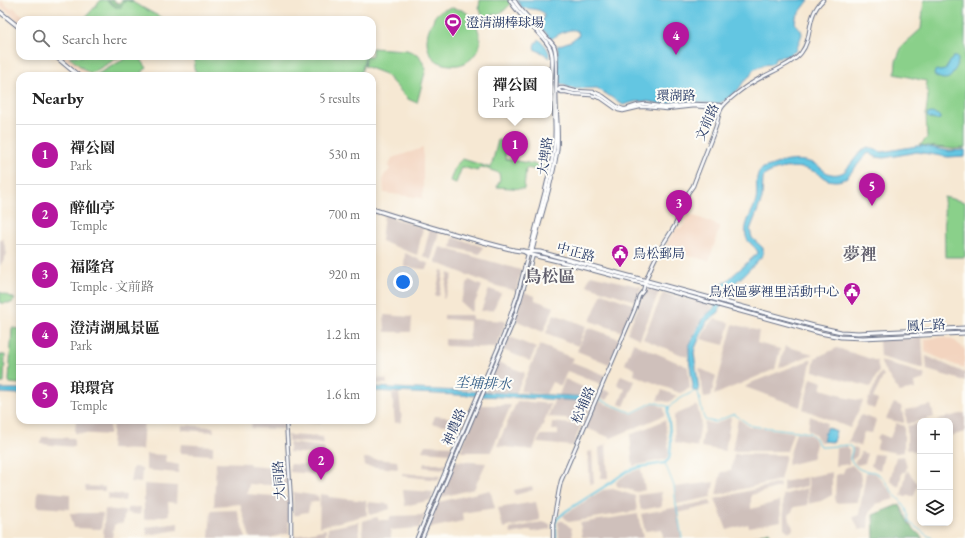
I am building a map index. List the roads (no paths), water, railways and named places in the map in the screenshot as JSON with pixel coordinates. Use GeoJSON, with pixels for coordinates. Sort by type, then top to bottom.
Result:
{"type":"FeatureCollection","features":[{"type":"Feature","properties":{"kind":"main road","name":"大埤路"},"geometry":{"type":"LineString","coordinates":[[510,0],[514,7],[549,46],[552,55],[552,83],[555,116],[554,148],[531,253]]}},
{"type":"Feature","properties":{"kind":"main road","name":"大埤路"},"geometry":{"type":"LineString","coordinates":[[514,0],[518,7],[542,31],[552,44],[555,49],[556,56],[558,130],[557,149],[551,184],[531,253]]}},
{"type":"Feature","properties":{"kind":"main road"},"geometry":{"type":"LineString","coordinates":[[0,12],[16,25]]}},
{"type":"Feature","properties":{"kind":"main road"},"geometry":{"type":"LineString","coordinates":[[60,60],[74,72]]}},
{"type":"Feature","properties":{"kind":"main road","name":"中正路"},"geometry":{"type":"LineString","coordinates":[[376,210],[420,225],[645,282],[663,289],[723,304]]}},
{"type":"Feature","properties":{"kind":"main road","name":"鳳仁路"},"geometry":{"type":"LineString","coordinates":[[723,304],[814,326],[858,334],[965,328]]}},
{"type":"Feature","properties":{"kind":"main road","name":"鳳仁路"},"geometry":{"type":"LineString","coordinates":[[723,304],[820,333],[841,337],[888,337],[965,333]]}},
{"type":"Feature","properties":{"kind":"street","name":"文前路"},"geometry":{"type":"LineString","coordinates":[[645,282],[660,250],[685,205],[688,193],[723,106],[746,86],[785,65],[800,54],[807,41],[813,13],[823,0]]}},
{"type":"Feature","properties":{"kind":"street","name":"環湖路"},"geometry":{"type":"LineString","coordinates":[[608,101],[592,95],[574,94],[561,92],[558,90],[563,88],[575,91],[594,92],[603,96],[618,110],[623,112],[640,107],[667,109],[694,106],[717,108],[723,106]]}},
{"type":"Feature","properties":{"kind":"street","name":"神農路"},"geometry":{"type":"LineString","coordinates":[[417,538],[504,334],[531,253]]}},
{"type":"Feature","properties":{"kind":"street","name":"神農路"},"geometry":{"type":"LineString","coordinates":[[422,538],[498,359],[515,315],[531,253]]}},
{"type":"Feature","properties":{"kind":"street","name":"松埔路"},"geometry":{"type":"LineString","coordinates":[[553,538],[553,525],[560,485],[635,309],[645,282]]}},
{"type":"Feature","properties":{"kind":"street"},"geometry":{"type":"LineString","coordinates":[[494,358],[498,359]]}},
{"type":"Feature","properties":{"kind":"street","name":"大同路"},"geometry":{"type":"LineString","coordinates":[[286,424],[291,538]]}},
{"type":"Feature","properties":{"kind":"water"},"geometry":{"type":"Polygon","coordinates":[[[517,0],[809,0],[796,17],[795,23],[801,30],[802,34],[796,51],[775,59],[771,64],[763,65],[753,70],[738,90],[724,101],[718,104],[686,102],[669,105],[645,101],[623,105],[597,88],[573,89],[558,82],[557,46],[571,41],[579,35],[575,30],[571,30],[551,39],[539,25],[543,20],[543,13],[536,10],[522,8],[517,0]]]}},
{"type":"Feature","properties":{"kind":"water"},"geometry":{"type":"Polygon","coordinates":[[[539,39],[549,52],[550,58],[534,49],[535,43],[538,42],[539,39]]]}},
{"type":"Feature","properties":{"kind":"water"},"geometry":{"type":"Polygon","coordinates":[[[953,57],[958,59],[958,62],[950,77],[944,79],[934,75],[935,71],[937,70],[945,70],[953,57]]]}},
{"type":"Feature","properties":{"kind":"water"},"geometry":{"type":"Polygon","coordinates":[[[931,113],[939,115],[941,117],[940,119],[935,120],[929,118],[927,116],[931,113]]]}},
{"type":"Feature","properties":{"kind":"water"},"geometry":{"type":"Polygon","coordinates":[[[917,146],[949,151],[965,150],[965,156],[948,157],[917,152],[884,158],[876,157],[869,153],[847,177],[838,181],[828,180],[814,171],[805,168],[793,167],[776,170],[765,175],[763,178],[762,199],[750,230],[752,238],[763,248],[763,254],[745,274],[729,288],[725,293],[719,312],[707,321],[694,353],[699,391],[694,391],[692,389],[693,386],[689,346],[702,319],[714,308],[718,291],[721,286],[758,253],[750,243],[745,232],[756,201],[757,177],[760,170],[781,162],[799,160],[810,162],[829,173],[837,174],[845,171],[862,150],[868,147],[882,152],[917,146]]]}},
{"type":"Feature","properties":{"kind":"water"},"geometry":{"type":"Polygon","coordinates":[[[376,387],[592,397],[592,401],[376,391],[376,387]]]}},
{"type":"Feature","properties":{"kind":"water"},"geometry":{"type":"Polygon","coordinates":[[[0,389],[16,389],[16,394],[0,393],[0,389]]]}},
{"type":"Feature","properties":{"kind":"water"},"geometry":{"type":"Polygon","coordinates":[[[827,427],[836,431],[833,442],[823,441],[827,427]]]}},
{"type":"Feature","properties":{"kind":"waterway","name":"坔埔排水"},"geometry":{"type":"LineString","coordinates":[[598,399],[632,413],[654,402],[669,407],[695,391]]}},
{"type":"Feature","properties":{"kind":"waterway"},"geometry":{"type":"LineString","coordinates":[[698,392],[705,420],[715,422],[734,414],[752,426],[810,433],[819,445],[824,447],[848,445],[852,448],[850,459],[855,465],[859,469],[875,472],[879,475],[901,501],[907,512],[909,522],[932,538]]}},
{"type":"Feature","properties":{"kind":"waterway"},"geometry":{"type":"LineString","coordinates":[[556,538],[555,523],[557,519],[566,511],[627,471],[640,467],[665,463],[669,459],[671,442],[668,413],[669,407]]}},
{"type":"Feature","properties":{"kind":"waterway"},"geometry":{"type":"LineString","coordinates":[[665,463],[674,486],[682,538]]}},
{"type":"Feature","properties":{"kind":"place","name":"澄清湖棒球場"},"geometry":{"type":"Point","coordinates":[453,37]}},
{"type":"Feature","properties":{"kind":"place","name":"澄清湖風景區"},"geometry":{"type":"Point","coordinates":[676,55]}},
{"type":"Feature","properties":{"kind":"place","name":"禪公園"},"geometry":{"type":"Point","coordinates":[515,164]}},
{"type":"Feature","properties":{"kind":"place","name":"琅環宮"},"geometry":{"type":"Point","coordinates":[872,206]}},
{"type":"Feature","properties":{"kind":"place","name":"福隆宮"},"geometry":{"type":"Point","coordinates":[679,223]}},
{"type":"Feature","properties":{"kind":"place","name":"鳥松郵局"},"geometry":{"type":"Point","coordinates":[620,268]}},
{"type":"Feature","properties":{"kind":"place","name":"鳥松區夢裡里活動中心"},"geometry":{"type":"Point","coordinates":[852,306]}},
{"type":"Feature","properties":{"kind":"place","name":"醉仙亭"},"geometry":{"type":"Point","coordinates":[321,480]}},
{"type":"Feature","properties":{"kind":"district","name":"夢裡"},"geometry":{"type":"Point","coordinates":[860,254]}},
{"type":"Feature","properties":{"kind":"district","name":"鳥松區"},"geometry":{"type":"Point","coordinates":[550,276]}}]}
